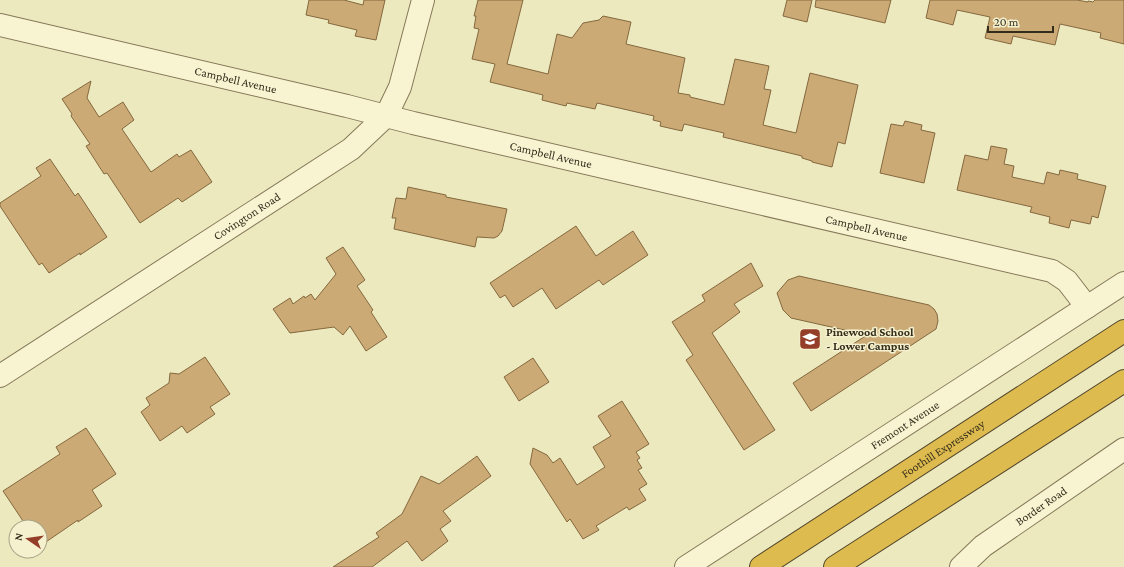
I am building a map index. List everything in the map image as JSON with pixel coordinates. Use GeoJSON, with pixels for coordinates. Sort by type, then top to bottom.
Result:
{"type":"FeatureCollection","features":[{"type":"Feature","properties":{"kind":"highway","name":"Foothill Expressway"},"geometry":{"type":"LineString","coordinates":[[761,567],[1124,331]]}},
{"type":"Feature","properties":{"kind":"highway"},"geometry":{"type":"LineString","coordinates":[[835,567],[1124,381]]}},
{"type":"Feature","properties":{"kind":"street","name":"Covington Road"},"geometry":{"type":"LineString","coordinates":[[0,376],[351,149],[386,116],[400,87],[423,0]]}},
{"type":"Feature","properties":{"kind":"street","name":"Campbell Avenue"},"geometry":{"type":"LineString","coordinates":[[0,25],[1052,271],[1067,281],[1087,307]]}},
{"type":"Feature","properties":{"kind":"street","name":"Fremont Avenue"},"geometry":{"type":"LineString","coordinates":[[686,567],[1124,283]]}},
{"type":"Feature","properties":{"kind":"street","name":"Border Road"},"geometry":{"type":"LineString","coordinates":[[962,567],[983,546],[1124,449]]}},
{"type":"Feature","properties":{"kind":"building"},"geometry":{"type":"Polygon","coordinates":[[[309,0],[344,0],[363,5],[364,0],[385,0],[376,40],[355,36],[357,30],[328,23],[329,20],[306,15],[309,0]]]}},
{"type":"Feature","properties":{"kind":"building"},"geometry":{"type":"Polygon","coordinates":[[[478,0],[523,0],[507,64],[548,74],[557,34],[572,38],[583,23],[599,20],[603,16],[631,22],[626,44],[685,58],[678,93],[690,95],[690,97],[724,105],[735,59],[769,66],[764,89],[771,90],[763,125],[796,133],[810,73],[858,85],[845,144],[838,142],[832,167],[812,162],[802,158],[802,156],[723,137],[724,133],[684,124],[682,131],[660,126],[661,122],[653,120],[654,116],[597,103],[595,109],[567,103],[566,106],[542,100],[543,95],[490,82],[495,64],[472,59],[479,29],[474,28],[476,16],[474,16],[478,0]]]}},
{"type":"Feature","properties":{"kind":"building"},"geometry":{"type":"Polygon","coordinates":[[[787,0],[812,0],[807,22],[783,16],[787,0]]]}},
{"type":"Feature","properties":{"kind":"building"},"geometry":{"type":"Polygon","coordinates":[[[816,0],[891,0],[885,23],[815,7],[816,0]]]}},
{"type":"Feature","properties":{"kind":"building"},"geometry":{"type":"Polygon","coordinates":[[[930,0],[1077,0],[1093,2],[1095,0],[1124,0],[1124,44],[1100,38],[1101,33],[1060,24],[1055,45],[1013,36],[1011,44],[985,38],[990,17],[957,10],[953,25],[926,18],[930,0]]]}},
{"type":"Feature","properties":{"kind":"building"},"geometry":{"type":"Polygon","coordinates":[[[91,81],[87,98],[99,117],[123,102],[134,120],[122,129],[151,172],[177,154],[179,157],[191,150],[212,182],[182,202],[178,198],[140,223],[107,173],[104,174],[86,146],[90,144],[71,116],[72,114],[62,99],[91,81]]]}},
{"type":"Feature","properties":{"kind":"building"},"geometry":{"type":"Polygon","coordinates":[[[905,121],[922,125],[921,130],[935,133],[924,183],[880,173],[891,124],[903,126],[905,121]]]}},
{"type":"Feature","properties":{"kind":"building"},"geometry":{"type":"Polygon","coordinates":[[[991,146],[1007,149],[1004,164],[1014,166],[1012,177],[1044,184],[1047,172],[1059,175],[1060,170],[1078,174],[1077,179],[1106,186],[1098,218],[1092,216],[1090,224],[1071,220],[1069,228],[1049,223],[1050,217],[1030,212],[1032,207],[957,190],[965,155],[988,160],[991,146]]]}},
{"type":"Feature","properties":{"kind":"building"},"geometry":{"type":"Polygon","coordinates":[[[50,159],[75,196],[78,193],[107,237],[49,273],[42,263],[39,265],[0,206],[0,203],[41,176],[36,168],[50,159]]]}},
{"type":"Feature","properties":{"kind":"building"},"geometry":{"type":"Polygon","coordinates":[[[408,187],[446,195],[446,197],[507,209],[502,231],[494,238],[477,237],[475,247],[394,229],[396,218],[392,218],[396,198],[406,199],[408,187]]]}},
{"type":"Feature","properties":{"kind":"building"},"geometry":{"type":"Polygon","coordinates":[[[576,226],[596,256],[633,231],[648,255],[603,285],[599,280],[556,309],[542,288],[513,307],[505,295],[500,298],[490,283],[576,226]]]}},
{"type":"Feature","properties":{"kind":"building"},"geometry":{"type":"Polygon","coordinates":[[[343,247],[365,280],[357,286],[373,310],[371,312],[387,337],[366,351],[350,326],[343,335],[334,327],[290,333],[273,309],[290,298],[293,304],[304,296],[305,298],[311,294],[315,300],[336,274],[326,258],[343,247]]]}},
{"type":"Feature","properties":{"kind":"building"},"geometry":{"type":"Polygon","coordinates":[[[751,263],[763,286],[734,304],[740,312],[712,333],[775,430],[744,450],[686,360],[693,355],[672,322],[705,301],[702,295],[751,263]]]}},
{"type":"Feature","properties":{"kind":"building"},"geometry":{"type":"Polygon","coordinates":[[[799,276],[929,305],[937,314],[938,321],[936,329],[811,411],[793,383],[867,335],[791,318],[783,310],[777,293],[788,280],[799,276]]]}},
{"type":"Feature","properties":{"kind":"building"},"geometry":{"type":"Polygon","coordinates":[[[205,357],[230,394],[210,407],[215,414],[187,433],[182,426],[160,441],[141,412],[150,405],[146,398],[169,383],[170,373],[179,374],[205,357]]]}},
{"type":"Feature","properties":{"kind":"building"},"geometry":{"type":"Polygon","coordinates":[[[533,358],[549,382],[519,401],[504,377],[533,358]]]}},
{"type":"Feature","properties":{"kind":"building"},"geometry":{"type":"Polygon","coordinates":[[[622,401],[649,444],[636,452],[640,458],[637,460],[642,468],[638,470],[647,484],[639,489],[646,500],[629,510],[627,507],[596,526],[599,530],[583,539],[570,519],[567,522],[530,464],[533,448],[547,455],[553,463],[560,458],[577,485],[605,467],[593,447],[611,436],[598,416],[622,401]]]}},
{"type":"Feature","properties":{"kind":"building"},"geometry":{"type":"Polygon","coordinates":[[[86,428],[116,474],[92,490],[102,506],[48,541],[48,519],[22,519],[3,491],[60,454],[56,447],[86,428]]]}},
{"type":"Feature","properties":{"kind":"building"},"geometry":{"type":"Polygon","coordinates":[[[477,456],[491,476],[443,511],[451,521],[440,529],[448,541],[422,561],[407,541],[372,567],[333,567],[379,537],[376,533],[402,514],[421,476],[439,484],[477,456]]]}},
{"type":"Feature","properties":{"kind":"place","name":"Pinewood School - Lower Campus"},"geometry":{"type":"Point","coordinates":[810,339]}}]}
